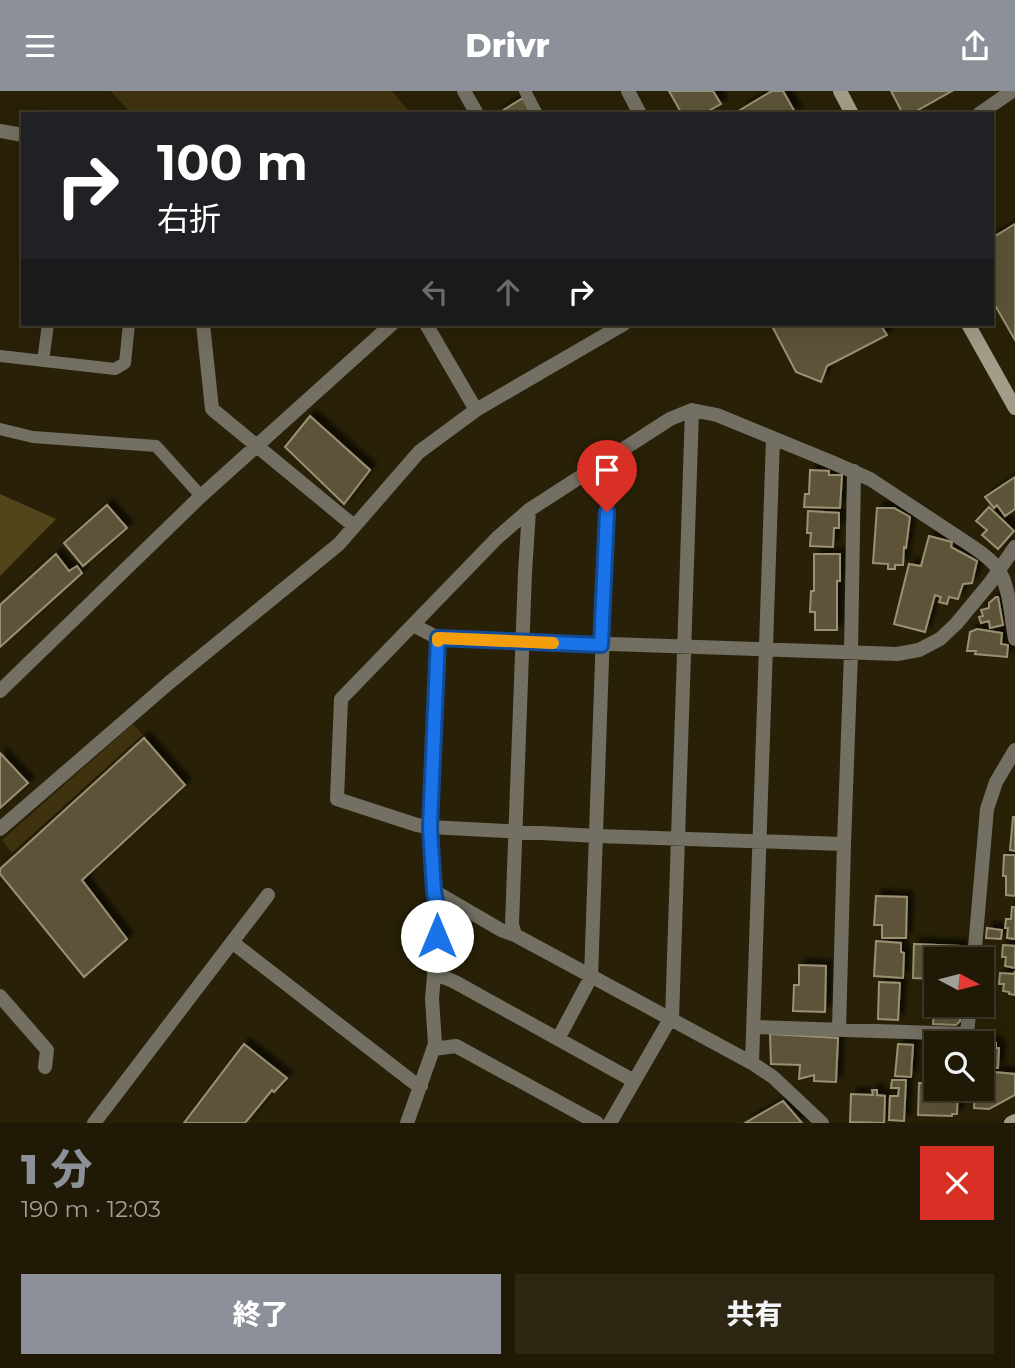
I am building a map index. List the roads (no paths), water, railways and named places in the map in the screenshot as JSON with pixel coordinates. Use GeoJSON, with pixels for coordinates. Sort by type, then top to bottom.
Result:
{"type":"FeatureCollection","features":[{"type":"Feature","properties":{"kind":"main road"},"geometry":{"type":"LineString","coordinates":[[840,91],[851,112]]}},
{"type":"Feature","properties":{"kind":"main road"},"geometry":{"type":"LineString","coordinates":[[969,326],[1015,408]]}},
{"type":"Feature","properties":{"kind":"street"},"geometry":{"type":"LineString","coordinates":[[464,91],[476,112]]}},
{"type":"Feature","properties":{"kind":"street"},"geometry":{"type":"LineString","coordinates":[[628,91],[639,112]]}},
{"type":"Feature","properties":{"kind":"street"},"geometry":{"type":"LineString","coordinates":[[982,112],[1012,91]]}},
{"type":"Feature","properties":{"kind":"street"},"geometry":{"type":"LineString","coordinates":[[0,131],[21,135]]}},
{"type":"Feature","properties":{"kind":"street"},"geometry":{"type":"LineString","coordinates":[[204,326],[212,409],[354,526]]}},
{"type":"Feature","properties":{"kind":"street"},"geometry":{"type":"LineString","coordinates":[[0,691],[201,496],[390,326]]}},
{"type":"Feature","properties":{"kind":"street"},"geometry":{"type":"LineString","coordinates":[[427,326],[476,410]]}},
{"type":"Feature","properties":{"kind":"street"},"geometry":{"type":"LineString","coordinates":[[592,326],[599,338]]}},
{"type":"Feature","properties":{"kind":"street"},"geometry":{"type":"LineString","coordinates":[[0,829],[170,682],[339,544],[419,452],[476,410],[620,326]]}},
{"type":"Feature","properties":{"kind":"street"},"geometry":{"type":"LineString","coordinates":[[610,1123],[671,1019],[692,411]]}},
{"type":"Feature","properties":{"kind":"street"},"geometry":{"type":"LineString","coordinates":[[844,844],[597,836],[417,825],[337,799],[341,699],[497,538],[529,510],[670,419],[692,411],[717,415],[854,471],[989,558],[999,570],[1006,590],[1015,639]]}},
{"type":"Feature","properties":{"kind":"street"},"geometry":{"type":"LineString","coordinates":[[752,1063],[773,438]]}},
{"type":"Feature","properties":{"kind":"street"},"geometry":{"type":"LineString","coordinates":[[558,1039],[591,977],[609,459]]}},
{"type":"Feature","properties":{"kind":"street"},"geometry":{"type":"LineString","coordinates":[[839,1029],[854,471]]}},
{"type":"Feature","properties":{"kind":"street"},"geometry":{"type":"LineString","coordinates":[[515,935],[512,924],[529,510]]}},
{"type":"Feature","properties":{"kind":"street"},"geometry":{"type":"LineString","coordinates":[[413,625],[438,638],[897,654],[919,650],[940,639],[956,624],[1015,547]]}},
{"type":"Feature","properties":{"kind":"street"},"geometry":{"type":"LineString","coordinates":[[407,1123],[433,1049],[434,973],[439,917],[434,891],[430,827],[438,638]]}},
{"type":"Feature","properties":{"kind":"street"},"geometry":{"type":"LineString","coordinates":[[975,947],[987,809],[996,782],[1015,750]]}},
{"type":"Feature","properties":{"kind":"street"},"geometry":{"type":"LineString","coordinates":[[434,891],[752,1063],[773,1077],[822,1123]]}},
{"type":"Feature","properties":{"kind":"street"},"geometry":{"type":"LineString","coordinates":[[93,1123],[268,895]]}},
{"type":"Feature","properties":{"kind":"street"},"geometry":{"type":"LineString","coordinates":[[232,942],[421,1086]]}},
{"type":"Feature","properties":{"kind":"street"},"geometry":{"type":"LineString","coordinates":[[434,973],[634,1081]]}},
{"type":"Feature","properties":{"kind":"street"},"geometry":{"type":"LineString","coordinates":[[0,996],[47,1050],[45,1066]]}},
{"type":"Feature","properties":{"kind":"street"},"geometry":{"type":"LineString","coordinates":[[755,1027],[967,1034],[969,1017]]}},
{"type":"Feature","properties":{"kind":"street"},"geometry":{"type":"LineString","coordinates":[[433,1049],[456,1046],[597,1123]]}},
{"type":"Feature","properties":{"kind":"lane"},"geometry":{"type":"LineString","coordinates":[[525,91],[536,112]]}},
{"type":"Feature","properties":{"kind":"lane"},"geometry":{"type":"LineString","coordinates":[[43,361],[47,326]]}},
{"type":"Feature","properties":{"kind":"lane"},"geometry":{"type":"LineString","coordinates":[[0,356],[115,369],[125,363],[129,326]]}},
{"type":"Feature","properties":{"kind":"lane"},"geometry":{"type":"LineString","coordinates":[[0,429],[33,437],[156,446],[201,496]]}}]}
